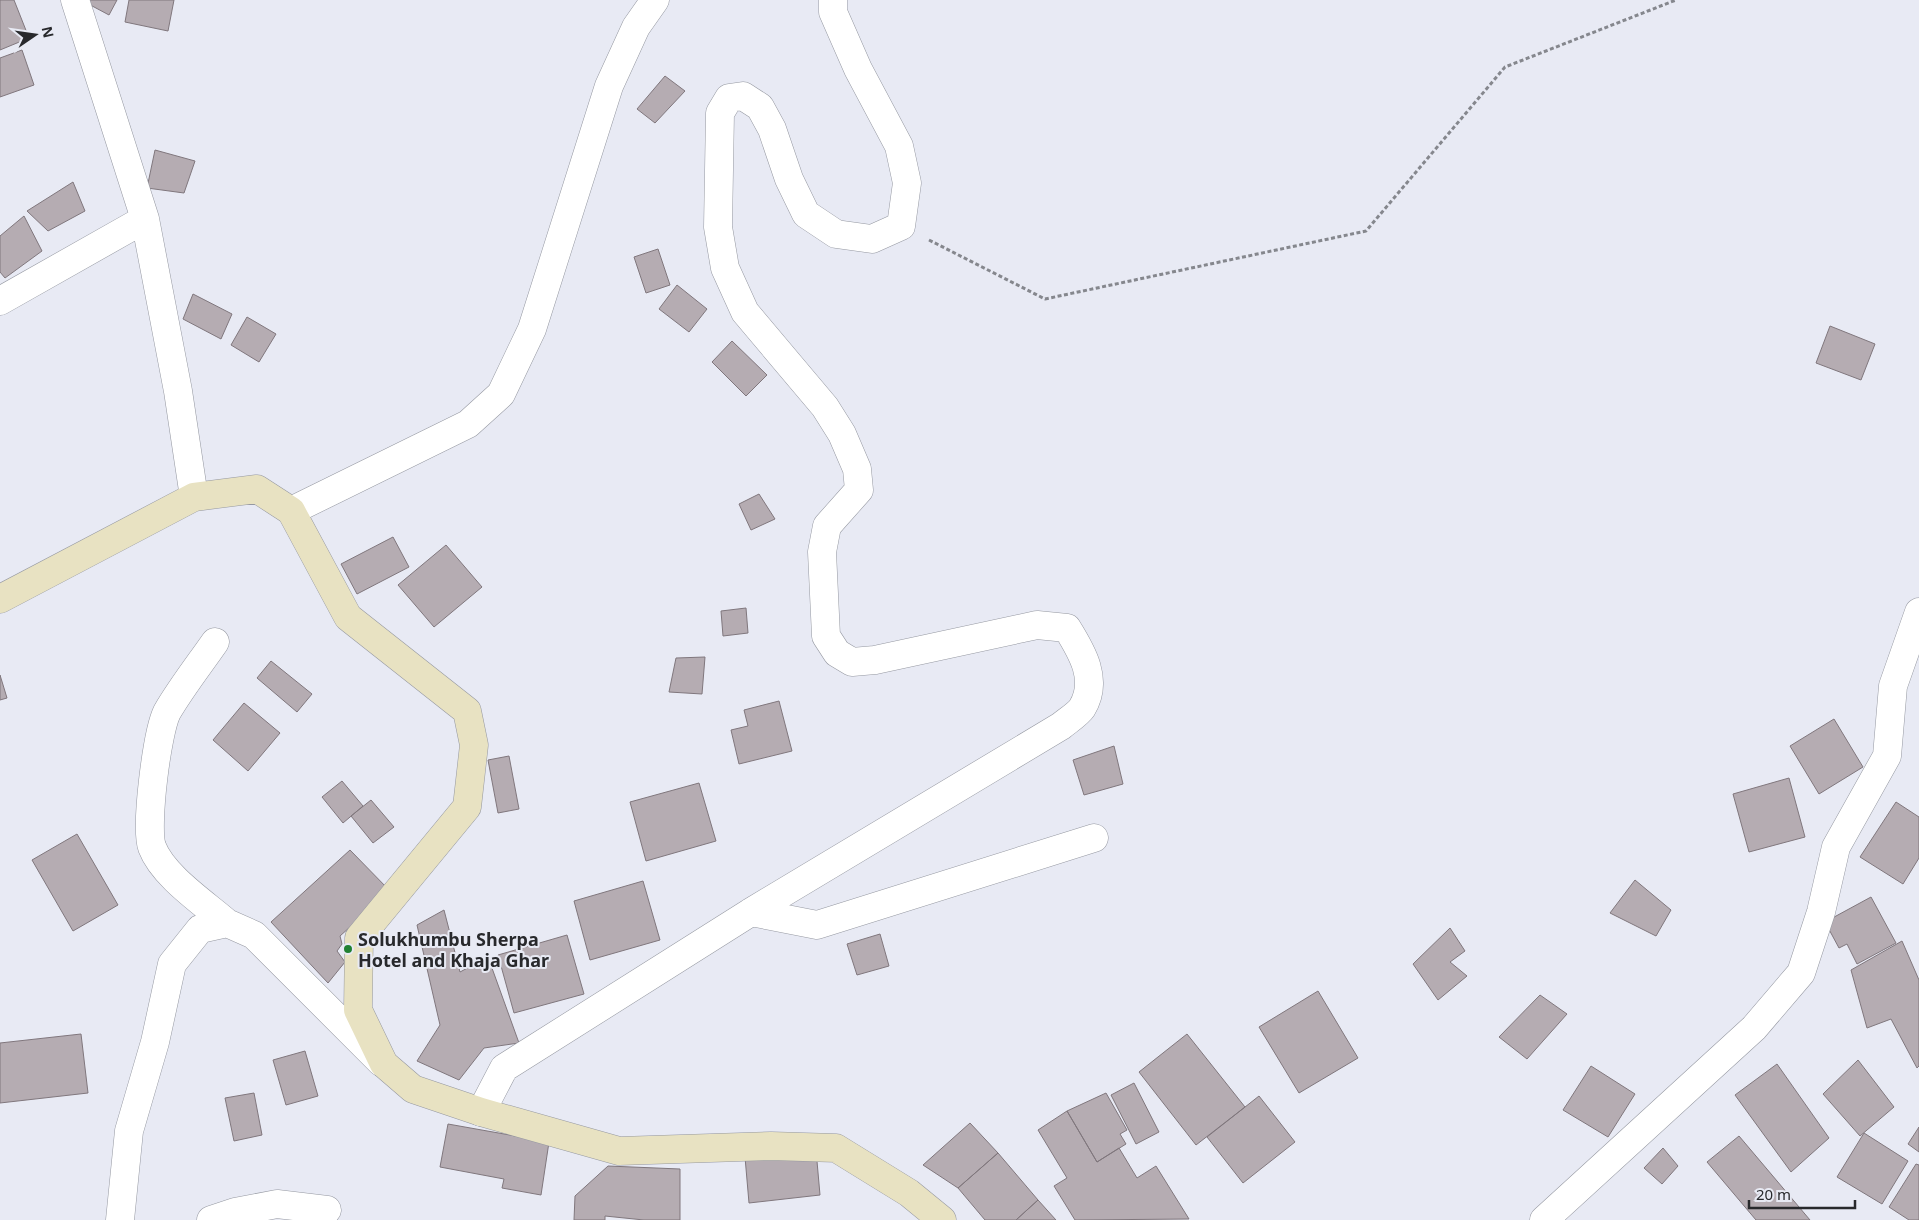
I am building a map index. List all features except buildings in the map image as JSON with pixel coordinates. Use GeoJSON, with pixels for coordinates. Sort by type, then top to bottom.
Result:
{"type":"FeatureCollection","features":[{"type":"Feature","properties":{"kind":"street"},"geometry":{"type":"LineString","coordinates":[[74,0],[144,219],[178,391],[194,497]]}},
{"type":"Feature","properties":{"kind":"street"},"geometry":{"type":"LineString","coordinates":[[291,511],[468,424],[501,394],[532,329],[609,86],[636,27],[655,0]]}},
{"type":"Feature","properties":{"kind":"street"},"geometry":{"type":"LineString","coordinates":[[481,1112],[504,1068],[751,912],[1061,726],[1082,708],[1091,682],[1083,653],[1067,628],[1037,625],[875,660],[852,662],[837,653],[826,636],[822,552],[827,526],[859,490],[857,469],[842,434],[824,407],[745,312],[724,268],[718,227],[720,113],[729,98],[743,96],[760,107],[772,128],[789,179],[806,214],[836,234],[872,240],[901,226],[907,183],[899,146],[858,70],[833,12],[833,0]]}},
{"type":"Feature","properties":{"kind":"street"},"geometry":{"type":"LineString","coordinates":[[0,301],[144,219]]}},
{"type":"Feature","properties":{"kind":"street"},"geometry":{"type":"LineString","coordinates":[[1,595],[194,497],[258,490],[291,511],[348,617],[467,710],[474,745],[467,807],[359,938],[358,1010],[384,1064]]}},
{"type":"Feature","properties":{"kind":"street"},"geometry":{"type":"LineString","coordinates":[[1544,1220],[1754,1028],[1800,973],[1821,912],[1836,847],[1887,756],[1893,686],[1919,612]]}},
{"type":"Feature","properties":{"kind":"street"},"geometry":{"type":"LineString","coordinates":[[215,642],[167,713],[155,758],[151,809],[152,846],[165,869],[227,923],[254,935],[384,1064],[413,1089],[481,1112],[620,1151],[771,1146],[836,1148],[909,1193],[942,1220]]}},
{"type":"Feature","properties":{"kind":"street"},"geometry":{"type":"LineString","coordinates":[[751,912],[817,925],[1094,838]]}},
{"type":"Feature","properties":{"kind":"street"},"geometry":{"type":"LineString","coordinates":[[120,1220],[129,1131],[156,1042],[172,964],[200,929],[227,923]]}},
{"type":"Feature","properties":{"kind":"street"},"geometry":{"type":"LineString","coordinates":[[211,1220],[235,1212],[277,1204],[326,1210]]}},
{"type":"Feature","properties":{"kind":"path"},"geometry":{"type":"LineString","coordinates":[[901,226],[1045,299],[1366,231],[1505,67],[1676,0]]}},
{"type":"Feature","properties":{"kind":"place","name":"Solukhumbu Sherpa Hotel and Khaja Ghar"},"geometry":{"type":"Point","coordinates":[348,949]}}]}
